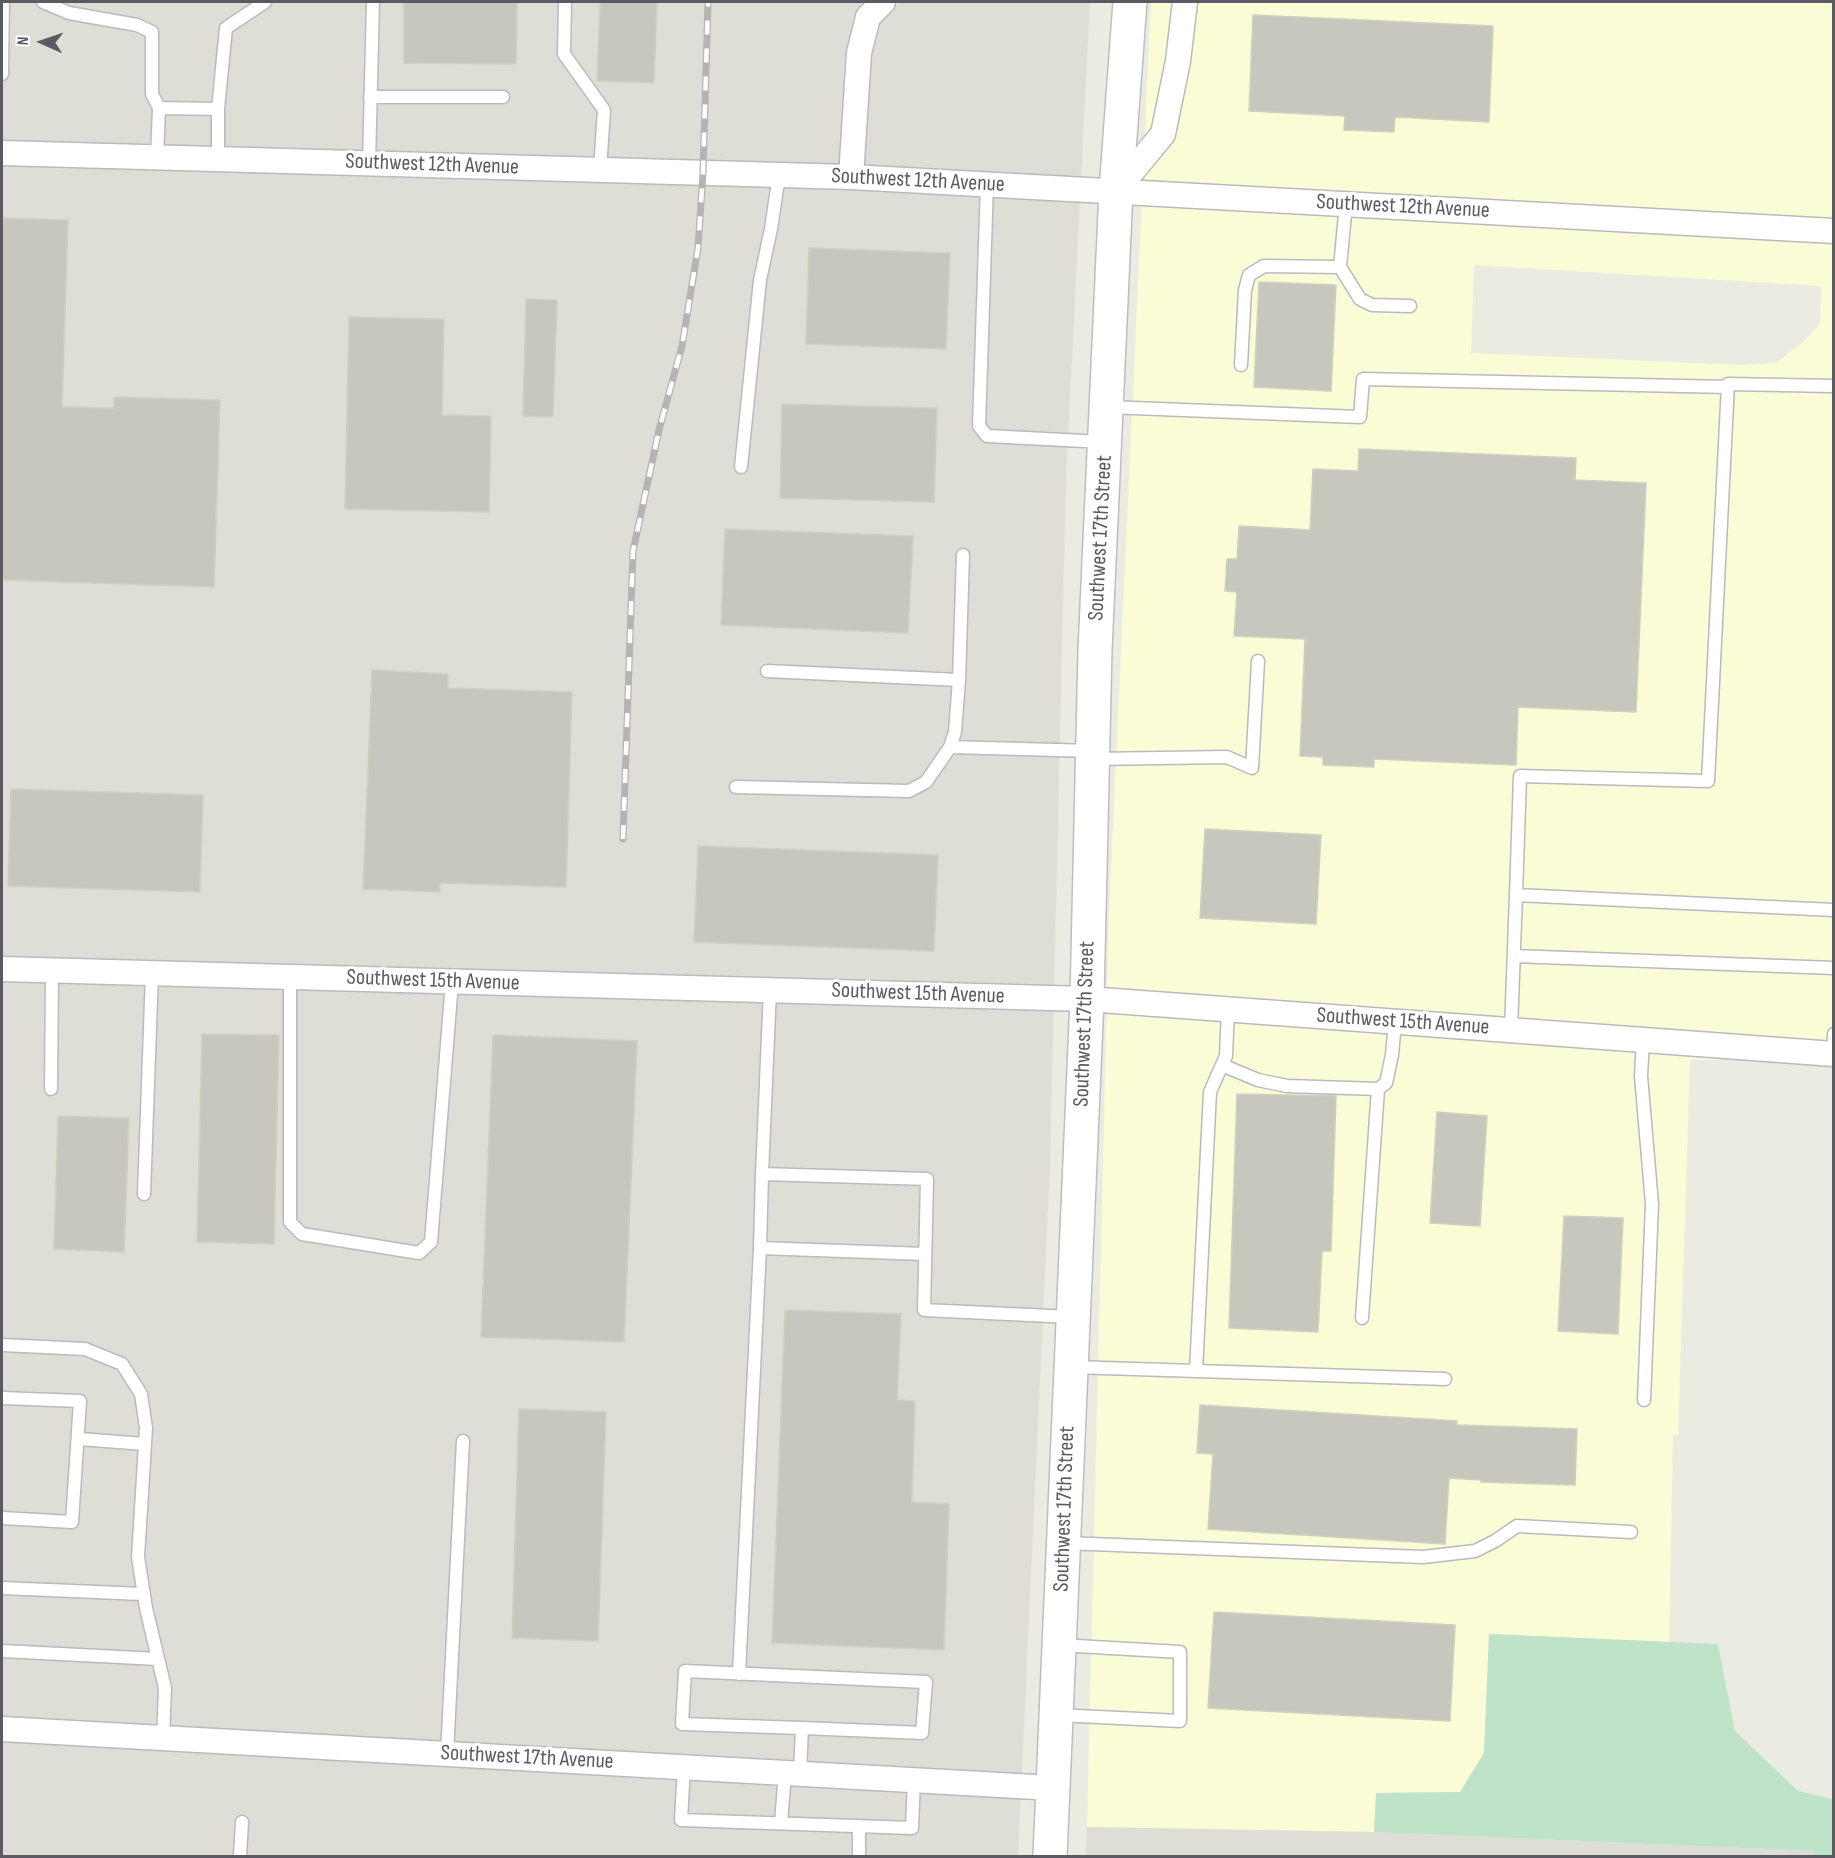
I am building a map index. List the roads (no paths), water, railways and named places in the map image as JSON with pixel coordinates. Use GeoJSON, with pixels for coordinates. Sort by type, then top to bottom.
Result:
{"type":"FeatureCollection","features":[{"type":"Feature","properties":{"kind":"main road","name":"Southwest 17th Street"},"geometry":{"type":"LineString","coordinates":[[1113,2],[1116,191]]}},
{"type":"Feature","properties":{"kind":"main road","name":"Southwest 17th Street"},"geometry":{"type":"LineString","coordinates":[[1050,1857],[1087,999],[1095,650],[1116,191],[1130,2]]}},
{"type":"Feature","properties":{"kind":"street"},"geometry":{"type":"LineString","coordinates":[[851,177],[859,53],[868,17],[883,2]]}},
{"type":"Feature","properties":{"kind":"street"},"geometry":{"type":"LineString","coordinates":[[1116,191],[1163,134],[1178,61],[1185,2]]}},
{"type":"Feature","properties":{"kind":"street","name":"Southwest 12th Avenue"},"geometry":{"type":"LineString","coordinates":[[2,153],[851,177],[1833,231]]}},
{"type":"Feature","properties":{"kind":"street","name":"Southwest 15th Avenue"},"geometry":{"type":"LineString","coordinates":[[2,969],[1087,999],[1643,1040],[1833,1047]]}},
{"type":"Feature","properties":{"kind":"street","name":"Southwest 17th Avenue"},"geometry":{"type":"LineString","coordinates":[[2,1729],[1053,1788]]}},
{"type":"Feature","properties":{"kind":"lane"},"geometry":{"type":"LineString","coordinates":[[2,74],[3,2]]}},
{"type":"Feature","properties":{"kind":"lane"},"geometry":{"type":"LineString","coordinates":[[43,2],[69,13],[137,25],[152,32],[152,94],[159,108],[157,157]]}},
{"type":"Feature","properties":{"kind":"lane"},"geometry":{"type":"LineString","coordinates":[[218,159],[218,110],[226,28],[265,2]]}},
{"type":"Feature","properties":{"kind":"lane"},"geometry":{"type":"LineString","coordinates":[[369,163],[373,2]]}},
{"type":"Feature","properties":{"kind":"lane"},"geometry":{"type":"LineString","coordinates":[[565,2],[564,54],[604,110],[600,170]]}},
{"type":"Feature","properties":{"kind":"lane"},"geometry":{"type":"LineString","coordinates":[[370,97],[503,97]]}},
{"type":"Feature","properties":{"kind":"lane"},"geometry":{"type":"LineString","coordinates":[[159,108],[218,110]]}},
{"type":"Feature","properties":{"kind":"lane"},"geometry":{"type":"LineString","coordinates":[[741,467],[760,280],[779,175]]}},
{"type":"Feature","properties":{"kind":"lane"},"geometry":{"type":"LineString","coordinates":[[987,184],[979,426],[987,436],[1105,442]]}},
{"type":"Feature","properties":{"kind":"lane"},"geometry":{"type":"LineString","coordinates":[[1346,204],[1340,267],[1360,299],[1372,305],[1410,306]]}},
{"type":"Feature","properties":{"kind":"lane"},"geometry":{"type":"LineString","coordinates":[[1241,365],[1245,290],[1249,275],[1264,266],[1340,267]]}},
{"type":"Feature","properties":{"kind":"lane"},"geometry":{"type":"LineString","coordinates":[[1107,407],[1360,417],[1364,379],[1728,387]]}},
{"type":"Feature","properties":{"kind":"lane"},"geometry":{"type":"LineString","coordinates":[[1511,1030],[1520,776],[1708,781],[1728,384],[1833,386]]}},
{"type":"Feature","properties":{"kind":"lane"},"geometry":{"type":"LineString","coordinates":[[736,787],[909,791],[926,782],[950,747],[955,732],[963,555]]}},
{"type":"Feature","properties":{"kind":"lane"},"geometry":{"type":"LineString","coordinates":[[950,747],[1093,755],[1227,757],[1252,768],[1258,662]]}},
{"type":"Feature","properties":{"kind":"lane"},"geometry":{"type":"LineString","coordinates":[[767,671],[959,680]]}},
{"type":"Feature","properties":{"kind":"lane"},"geometry":{"type":"LineString","coordinates":[[1516,895],[1833,910]]}},
{"type":"Feature","properties":{"kind":"lane"},"geometry":{"type":"LineString","coordinates":[[1514,956],[1833,968]]}},
{"type":"Feature","properties":{"kind":"lane"},"geometry":{"type":"LineString","coordinates":[[51,1089],[52,971]]}},
{"type":"Feature","properties":{"kind":"lane"},"geometry":{"type":"LineString","coordinates":[[144,1194],[152,974]]}},
{"type":"Feature","properties":{"kind":"lane"},"geometry":{"type":"LineString","coordinates":[[290,977],[290,1222],[302,1234],[419,1253],[431,1242],[452,982]]}},
{"type":"Feature","properties":{"kind":"lane"},"geometry":{"type":"LineString","coordinates":[[740,1674],[770,990]]}},
{"type":"Feature","properties":{"kind":"lane"},"geometry":{"type":"LineString","coordinates":[[1196,1371],[1210,1092],[1226,1056],[1228,1010]]}},
{"type":"Feature","properties":{"kind":"lane"},"geometry":{"type":"LineString","coordinates":[[1222,1065],[1258,1080],[1287,1086],[1378,1089],[1386,1083],[1392,1055],[1395,1022]]}},
{"type":"Feature","properties":{"kind":"lane"},"geometry":{"type":"LineString","coordinates":[[1643,1040],[1641,1076],[1652,1204],[1644,1400]]}},
{"type":"Feature","properties":{"kind":"lane"},"geometry":{"type":"LineString","coordinates":[[1362,1318],[1378,1089]]}},
{"type":"Feature","properties":{"kind":"lane"},"geometry":{"type":"LineString","coordinates":[[762,1174],[927,1179],[924,1310],[1073,1317]]}},
{"type":"Feature","properties":{"kind":"lane"},"geometry":{"type":"LineString","coordinates":[[760,1248],[925,1254]]}},
{"type":"Feature","properties":{"kind":"lane"},"geometry":{"type":"LineString","coordinates":[[2,1345],[85,1349],[122,1364],[141,1394],[146,1428],[138,1557],[143,1594],[165,1688],[163,1738]]}},
{"type":"Feature","properties":{"kind":"lane"},"geometry":{"type":"LineString","coordinates":[[1071,1367],[1445,1379]]}},
{"type":"Feature","properties":{"kind":"lane"},"geometry":{"type":"LineString","coordinates":[[2,1398],[80,1401],[72,1522],[2,1518]]}},
{"type":"Feature","properties":{"kind":"lane"},"geometry":{"type":"LineString","coordinates":[[79,1439],[145,1444]]}},
{"type":"Feature","properties":{"kind":"lane"},"geometry":{"type":"LineString","coordinates":[[447,1754],[463,1441]]}},
{"type":"Feature","properties":{"kind":"lane"},"geometry":{"type":"LineString","coordinates":[[1064,1542],[1424,1557],[1476,1551],[1517,1526],[1631,1532]]}},
{"type":"Feature","properties":{"kind":"lane"},"geometry":{"type":"LineString","coordinates":[[2,1588],[143,1594]]}},
{"type":"Feature","properties":{"kind":"lane"},"geometry":{"type":"LineString","coordinates":[[1056,1714],[1180,1721],[1180,1652],[1059,1645]]}},
{"type":"Feature","properties":{"kind":"lane"},"geometry":{"type":"LineString","coordinates":[[2,1651],[158,1659]]}},
{"type":"Feature","properties":{"kind":"lane"},"geometry":{"type":"LineString","coordinates":[[685,1671],[926,1682],[922,1733],[802,1728],[682,1724],[685,1671]]}},
{"type":"Feature","properties":{"kind":"lane"},"geometry":{"type":"LineString","coordinates":[[781,1823],[802,1728]]}},
{"type":"Feature","properties":{"kind":"lane"},"geometry":{"type":"LineString","coordinates":[[684,1767],[681,1820],[912,1828],[914,1780]]}},
{"type":"Feature","properties":{"kind":"lane"},"geometry":{"type":"LineString","coordinates":[[240,1857],[242,1822]]}},
{"type":"Feature","properties":{"kind":"lane"},"geometry":{"type":"LineString","coordinates":[[859,1857],[860,1826]]}},
{"type":"Feature","properties":{"kind":"railway"},"geometry":{"type":"LineString","coordinates":[[623,839],[633,551],[659,430],[682,346],[698,248],[703,173],[708,2]]}}]}
